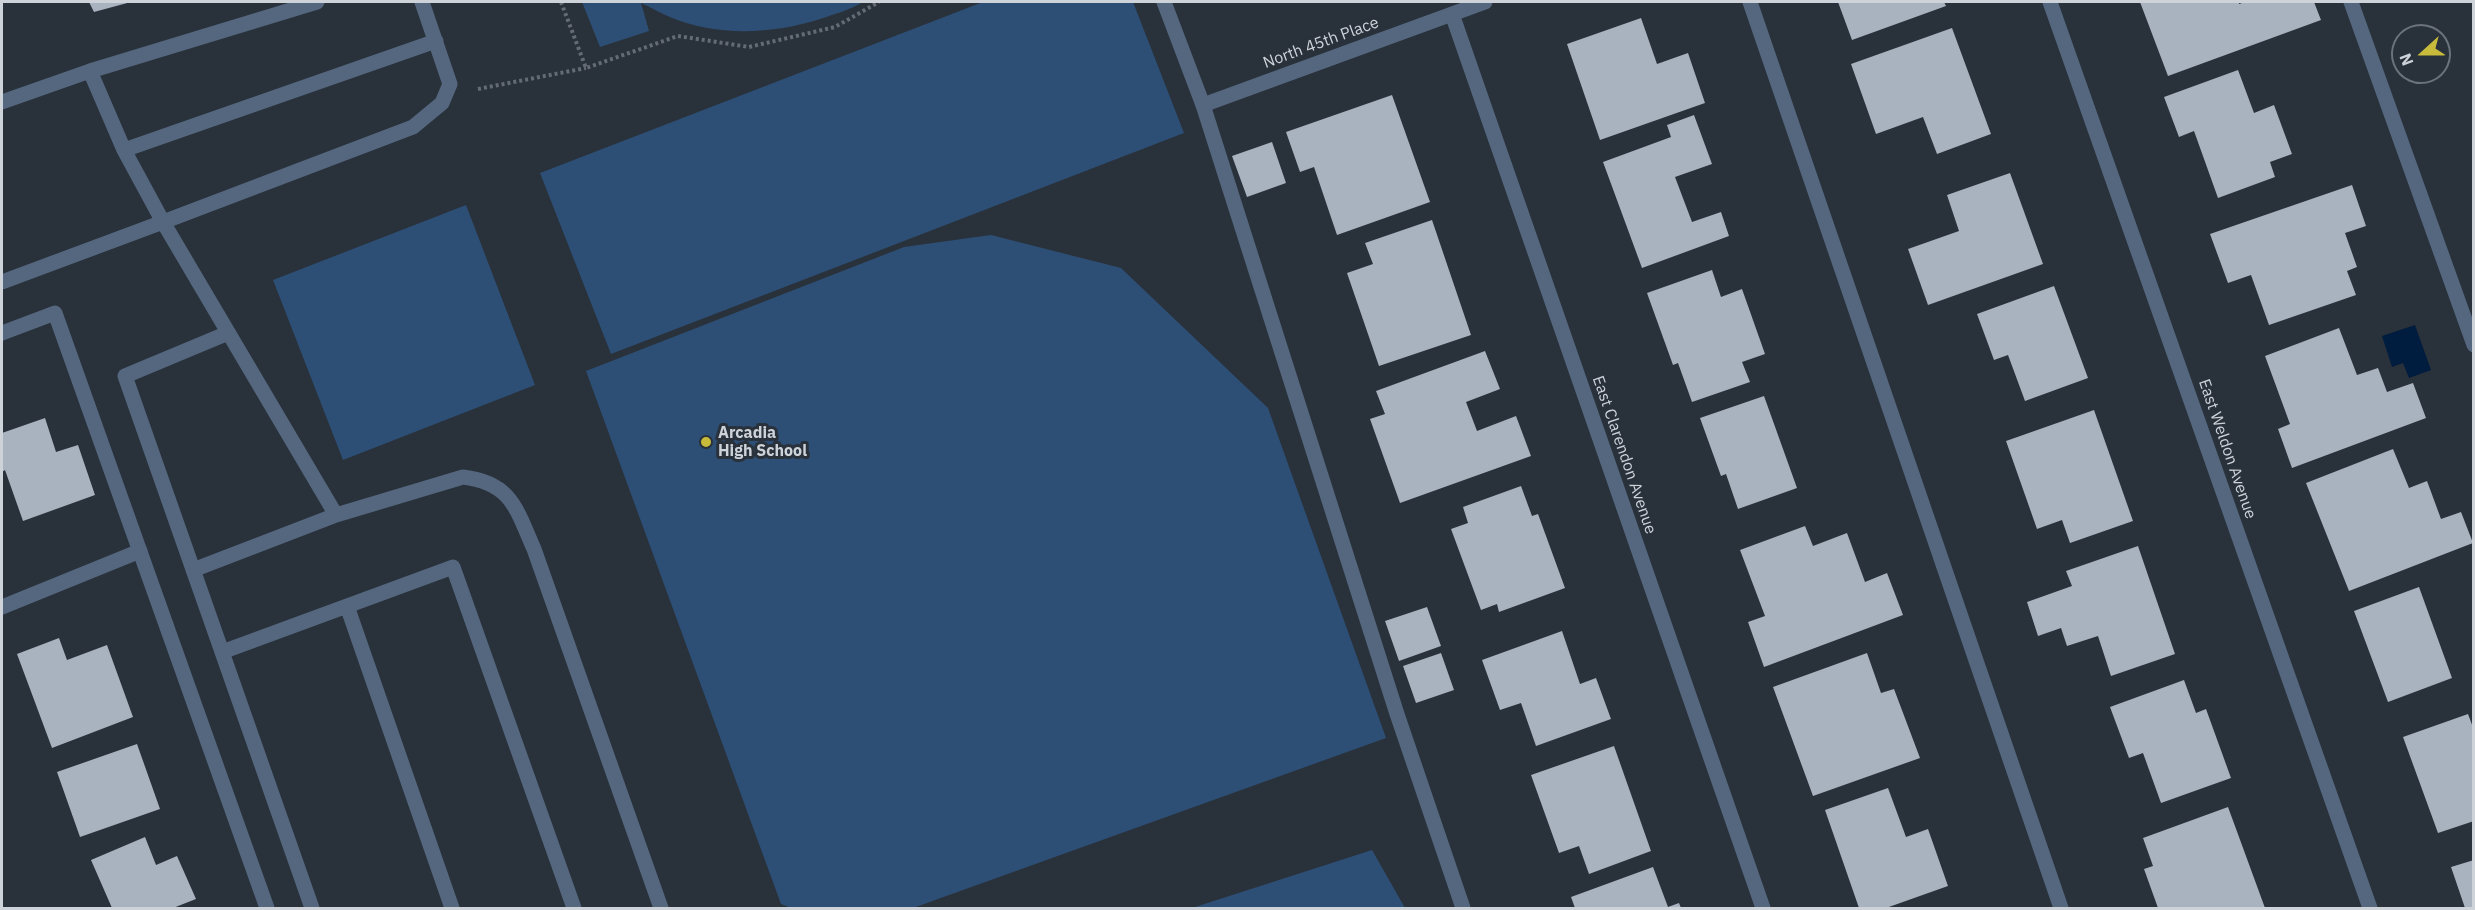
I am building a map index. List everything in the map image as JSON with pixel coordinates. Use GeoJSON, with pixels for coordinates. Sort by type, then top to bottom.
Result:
{"type":"FeatureCollection","features":[{"type":"Feature","properties":{"kind":"street"},"geometry":{"type":"LineString","coordinates":[[2,102],[90,71],[317,2]]}},
{"type":"Feature","properties":{"kind":"street"},"geometry":{"type":"LineString","coordinates":[[2,282],[413,127],[441,103],[450,84],[422,2]]}},
{"type":"Feature","properties":{"kind":"street"},"geometry":{"type":"LineString","coordinates":[[1164,2],[1203,105],[1397,714],[1463,909]]}},
{"type":"Feature","properties":{"kind":"street","name":"North 45th Place"},"geometry":{"type":"LineString","coordinates":[[1203,105],[1485,2]]}},
{"type":"Feature","properties":{"kind":"street"},"geometry":{"type":"LineString","coordinates":[[1750,2],[2061,909]]}},
{"type":"Feature","properties":{"kind":"street","name":"East Weldon Avenue"},"geometry":{"type":"LineString","coordinates":[[2050,2],[2370,909]]}},
{"type":"Feature","properties":{"kind":"street"},"geometry":{"type":"LineString","coordinates":[[2351,2],[2474,345]]}},
{"type":"Feature","properties":{"kind":"street","name":"East Clarendon Avenue"},"geometry":{"type":"LineString","coordinates":[[1452,14],[1763,909]]}},
{"type":"Feature","properties":{"kind":"street"},"geometry":{"type":"LineString","coordinates":[[124,150],[436,41]]}},
{"type":"Feature","properties":{"kind":"street"},"geometry":{"type":"LineString","coordinates":[[90,71],[124,150],[163,222],[336,515]]}},
{"type":"Feature","properties":{"kind":"street"},"geometry":{"type":"LineString","coordinates":[[2,333],[55,313],[267,909]]}},
{"type":"Feature","properties":{"kind":"street"},"geometry":{"type":"LineString","coordinates":[[228,333],[125,376],[312,909]]}},
{"type":"Feature","properties":{"kind":"street"},"geometry":{"type":"LineString","coordinates":[[193,570],[336,515],[463,477],[484,480],[511,498],[534,549],[661,909]]}},
{"type":"Feature","properties":{"kind":"street"},"geometry":{"type":"LineString","coordinates":[[2,607],[140,551]]}},
{"type":"Feature","properties":{"kind":"street"},"geometry":{"type":"LineString","coordinates":[[222,651],[453,567],[574,909]]}},
{"type":"Feature","properties":{"kind":"street"},"geometry":{"type":"LineString","coordinates":[[347,606],[452,909]]}},
{"type":"Feature","properties":{"kind":"path"},"geometry":{"type":"LineString","coordinates":[[561,2],[586,68]]}},
{"type":"Feature","properties":{"kind":"path"},"geometry":{"type":"LineString","coordinates":[[478,89],[586,68],[678,36],[749,46],[835,27],[879,2]]}},
{"type":"Feature","properties":{"kind":"shaded area"},"geometry":{"type":"Polygon","coordinates":[[[582,2],[863,2],[842,12],[802,24],[745,31],[706,28],[666,15],[641,3],[649,31],[600,47],[582,2]]]}},
{"type":"Feature","properties":{"kind":"shaded area"},"geometry":{"type":"Polygon","coordinates":[[[983,2],[1133,2],[1184,133],[611,354],[540,173],[983,2]]]}},
{"type":"Feature","properties":{"kind":"shaded area"},"geometry":{"type":"Polygon","coordinates":[[[466,205],[535,385],[343,460],[273,280],[466,205]]]}},
{"type":"Feature","properties":{"kind":"shaded area"},"geometry":{"type":"Polygon","coordinates":[[[991,235],[1121,268],[1268,408],[1386,738],[913,908],[791,908],[781,904],[586,371],[904,247],[991,235]]]}},
{"type":"Feature","properties":{"kind":"shaded area"},"geometry":{"type":"Polygon","coordinates":[[[2415,325],[2431,370],[2409,378],[2403,363],[2392,367],[2382,336],[2415,325]]]}},
{"type":"Feature","properties":{"kind":"shaded area"},"geometry":{"type":"Polygon","coordinates":[[[1372,850],[1405,908],[1192,908],[1372,850]]]}},
{"type":"Feature","properties":{"kind":"building"},"geometry":{"type":"Polygon","coordinates":[[[89,2],[131,2],[94,12],[89,2]]]}},
{"type":"Feature","properties":{"kind":"building"},"geometry":{"type":"Polygon","coordinates":[[[1838,2],[1944,2],[1946,6],[1852,40],[1838,2]]]}},
{"type":"Feature","properties":{"kind":"building"},"geometry":{"type":"Polygon","coordinates":[[[2140,2],[2239,2],[2239,4],[2245,2],[2314,2],[2321,20],[2168,76],[2140,2]]]}},
{"type":"Feature","properties":{"kind":"building"},"geometry":{"type":"Polygon","coordinates":[[[1641,18],[1657,64],[1688,53],[1705,103],[1600,140],[1567,44],[1641,18]]]}},
{"type":"Feature","properties":{"kind":"building"},"geometry":{"type":"Polygon","coordinates":[[[1952,28],[1991,134],[1937,154],[1923,117],[1876,134],[1851,64],[1952,28]]]}},
{"type":"Feature","properties":{"kind":"building"},"geometry":{"type":"Polygon","coordinates":[[[2238,70],[2254,113],[2274,105],[2292,154],[2270,162],[2275,177],[2218,198],[2194,131],[2179,137],[2164,97],[2238,70]]]}},
{"type":"Feature","properties":{"kind":"building"},"geometry":{"type":"Polygon","coordinates":[[[1392,95],[1430,202],[1337,235],[1314,167],[1300,172],[1286,132],[1392,95]]]}},
{"type":"Feature","properties":{"kind":"building"},"geometry":{"type":"Polygon","coordinates":[[[1694,115],[1712,164],[1675,177],[1692,222],[1721,212],[1729,236],[1642,268],[1603,162],[1671,137],[1667,125],[1694,115]]]}},
{"type":"Feature","properties":{"kind":"building"},"geometry":{"type":"Polygon","coordinates":[[[1272,142],[1286,183],[1247,197],[1232,156],[1272,142]]]}},
{"type":"Feature","properties":{"kind":"building"},"geometry":{"type":"Polygon","coordinates":[[[2010,173],[2043,264],[1928,305],[1908,249],[1959,231],[1947,195],[2010,173]]]}},
{"type":"Feature","properties":{"kind":"building"},"geometry":{"type":"Polygon","coordinates":[[[2352,185],[2366,226],[2345,233],[2357,267],[2347,271],[2356,295],[2269,325],[2251,275],[2228,283],[2210,234],[2352,185]]]}},
{"type":"Feature","properties":{"kind":"building"},"geometry":{"type":"Polygon","coordinates":[[[1432,220],[1471,335],[1379,366],[1347,273],[1373,264],[1365,243],[1432,220]]]}},
{"type":"Feature","properties":{"kind":"building"},"geometry":{"type":"Polygon","coordinates":[[[1712,270],[1721,297],[1742,289],[1765,354],[1742,362],[1750,382],[1692,402],[1678,363],[1673,365],[1647,293],[1712,270]]]}},
{"type":"Feature","properties":{"kind":"building"},"geometry":{"type":"Polygon","coordinates":[[[2054,286],[2088,378],[2025,401],[2008,355],[1994,360],[1977,314],[2054,286]]]}},
{"type":"Feature","properties":{"kind":"building"},"geometry":{"type":"Polygon","coordinates":[[[2339,328],[2357,375],[2378,368],[2387,392],[2413,383],[2426,418],[2292,468],[2278,429],[2290,424],[2265,356],[2339,328]]]}},
{"type":"Feature","properties":{"kind":"building"},"geometry":{"type":"Polygon","coordinates":[[[1485,351],[1500,389],[1466,402],[1477,431],[1516,416],[1531,456],[1400,503],[1370,419],[1385,414],[1376,391],[1485,351]]]}},
{"type":"Feature","properties":{"kind":"building"},"geometry":{"type":"Polygon","coordinates":[[[1764,396],[1797,488],[1738,509],[1726,474],[1721,476],[1700,418],[1764,396]]]}},
{"type":"Feature","properties":{"kind":"building"},"geometry":{"type":"Polygon","coordinates":[[[2094,410],[2133,521],[2070,543],[2062,520],[2037,529],[2006,441],[2094,410]]]}},
{"type":"Feature","properties":{"kind":"building"},"geometry":{"type":"Polygon","coordinates":[[[45,418],[56,452],[78,445],[95,495],[23,521],[5,470],[2,472],[2,433],[45,418]]]}},
{"type":"Feature","properties":{"kind":"building"},"geometry":{"type":"Polygon","coordinates":[[[2393,449],[2409,488],[2427,481],[2441,519],[2461,512],[2473,543],[2349,591],[2306,483],[2393,449]]]}},
{"type":"Feature","properties":{"kind":"building"},"geometry":{"type":"Polygon","coordinates":[[[1521,486],[1532,516],[1538,514],[1565,588],[1499,612],[1497,604],[1481,610],[1451,529],[1468,523],[1463,507],[1521,486]]]}},
{"type":"Feature","properties":{"kind":"building"},"geometry":{"type":"Polygon","coordinates":[[[1805,526],[1813,546],[1847,533],[1865,582],[1887,573],[1903,615],[1764,667],[1748,622],[1765,616],[1740,550],[1805,526]]]}},
{"type":"Feature","properties":{"kind":"building"},"geometry":{"type":"Polygon","coordinates":[[[2138,546],[2175,654],[2111,676],[2098,636],[2067,646],[2061,628],[2038,636],[2027,602],[2072,586],[2066,571],[2138,546]]]}},
{"type":"Feature","properties":{"kind":"building"},"geometry":{"type":"Polygon","coordinates":[[[2419,587],[2452,678],[2388,702],[2354,611],[2419,587]]]}},
{"type":"Feature","properties":{"kind":"building"},"geometry":{"type":"Polygon","coordinates":[[[1427,607],[1441,646],[1399,661],[1385,621],[1427,607]]]}},
{"type":"Feature","properties":{"kind":"building"},"geometry":{"type":"Polygon","coordinates":[[[1562,631],[1580,684],[1596,678],[1611,719],[1536,746],[1521,703],[1500,710],[1482,660],[1562,631]]]}},
{"type":"Feature","properties":{"kind":"building"},"geometry":{"type":"Polygon","coordinates":[[[59,638],[67,660],[107,645],[133,717],[52,748],[17,654],[59,638]]]}},
{"type":"Feature","properties":{"kind":"building"},"geometry":{"type":"Polygon","coordinates":[[[1441,653],[1454,690],[1416,703],[1403,666],[1441,653]]]}},
{"type":"Feature","properties":{"kind":"building"},"geometry":{"type":"Polygon","coordinates":[[[1867,653],[1881,693],[1894,689],[1920,758],[1813,796],[1773,687],[1867,653]]]}},
{"type":"Feature","properties":{"kind":"building"},"geometry":{"type":"Polygon","coordinates":[[[2184,680],[2196,713],[2206,709],[2231,778],[2161,803],[2143,753],[2129,758],[2110,707],[2184,680]]]}},
{"type":"Feature","properties":{"kind":"building"},"geometry":{"type":"Polygon","coordinates":[[[2468,714],[2474,730],[2474,821],[2438,833],[2403,737],[2468,714]]]}},
{"type":"Feature","properties":{"kind":"building"},"geometry":{"type":"Polygon","coordinates":[[[137,744],[160,809],[80,837],[57,772],[137,744]]]}},
{"type":"Feature","properties":{"kind":"building"},"geometry":{"type":"Polygon","coordinates":[[[1614,746],[1651,851],[1589,874],[1579,846],[1559,853],[1531,775],[1614,746]]]}},
{"type":"Feature","properties":{"kind":"building"},"geometry":{"type":"Polygon","coordinates":[[[1888,788],[1906,837],[1928,829],[1948,886],[1886,908],[1859,908],[1825,810],[1888,788]]]}},
{"type":"Feature","properties":{"kind":"building"},"geometry":{"type":"Polygon","coordinates":[[[2228,807],[2265,908],[2158,908],[2144,869],[2153,866],[2143,838],[2228,807]]]}},
{"type":"Feature","properties":{"kind":"building"},"geometry":{"type":"Polygon","coordinates":[[[145,837],[156,865],[177,856],[196,899],[173,908],[112,908],[91,860],[145,837]]]}},
{"type":"Feature","properties":{"kind":"building"},"geometry":{"type":"Polygon","coordinates":[[[2474,860],[2474,908],[2465,908],[2451,867],[2474,860]]]}},
{"type":"Feature","properties":{"kind":"building"},"geometry":{"type":"Polygon","coordinates":[[[1653,867],[1668,907],[1679,903],[1681,908],[1575,908],[1571,897],[1653,867]]]}},
{"type":"Feature","properties":{"kind":"place","name":"Arcadia High School"},"geometry":{"type":"Point","coordinates":[706,442]}}]}
